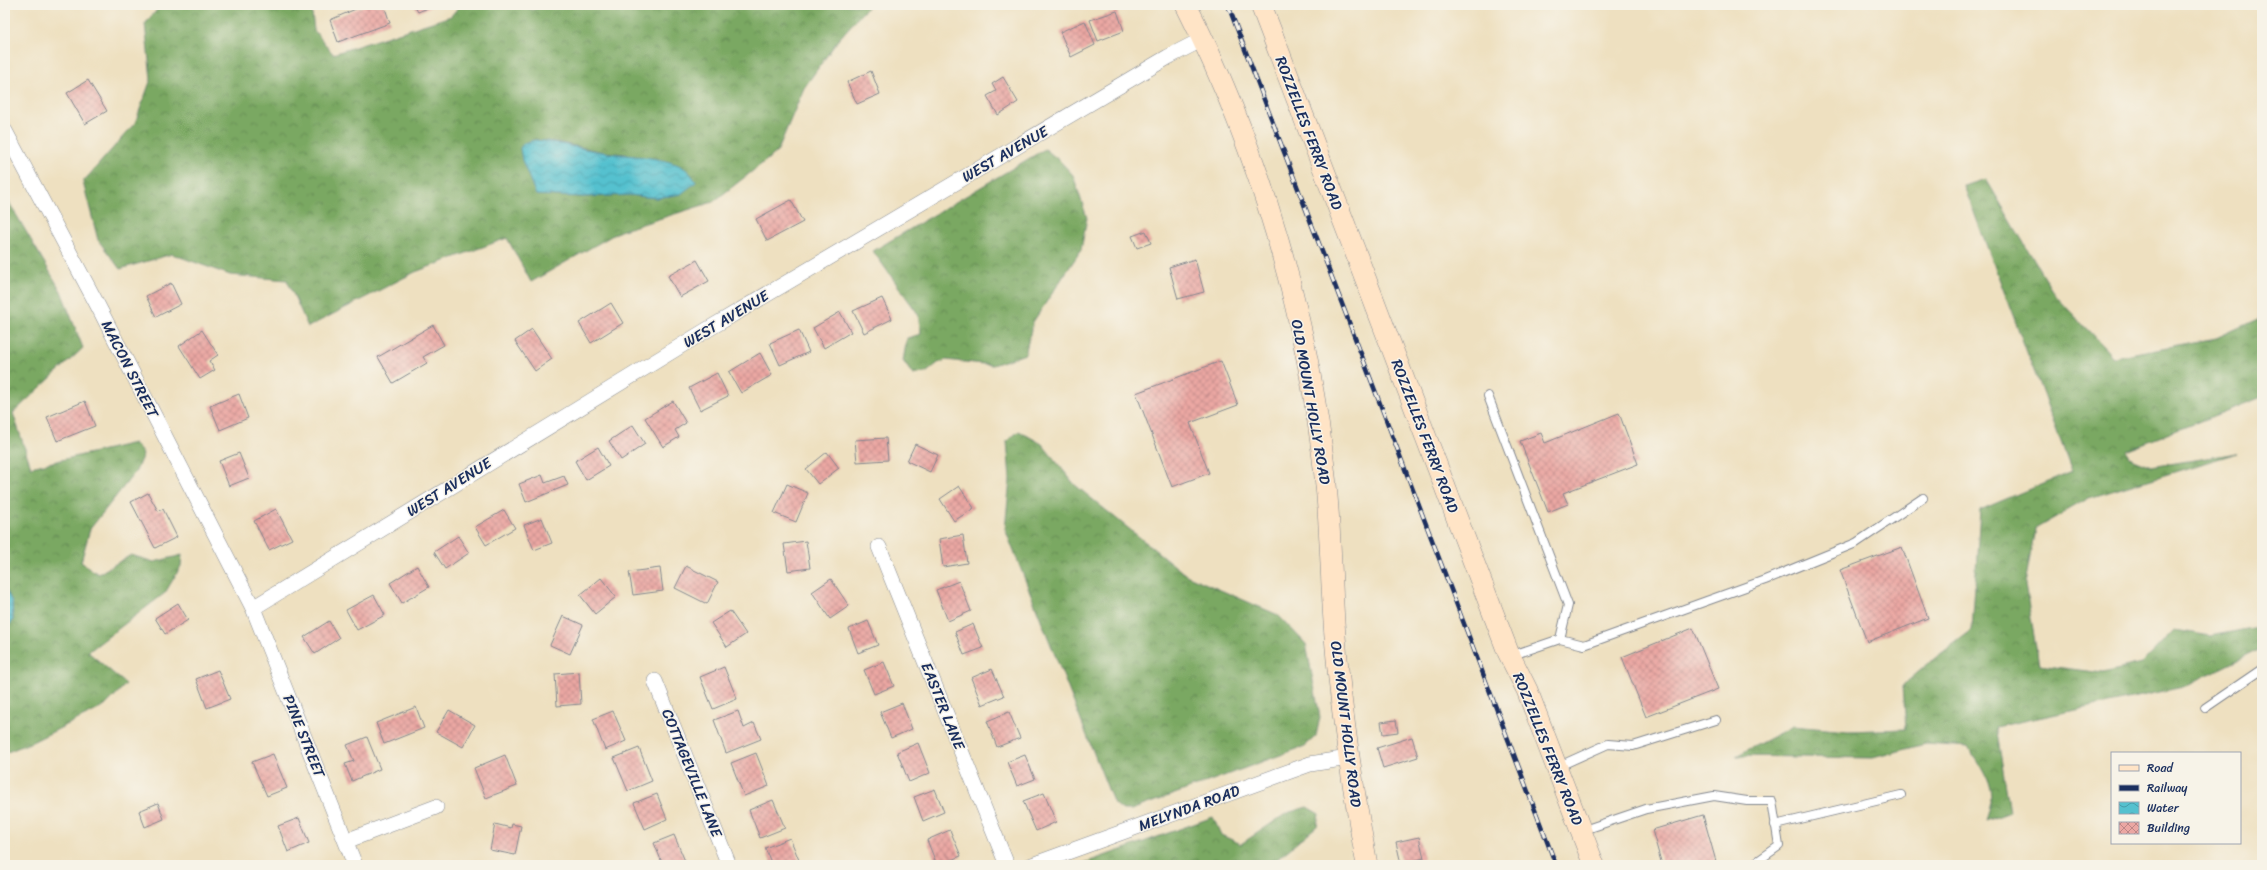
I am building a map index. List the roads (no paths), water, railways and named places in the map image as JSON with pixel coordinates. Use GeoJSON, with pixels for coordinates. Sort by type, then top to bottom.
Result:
{"type":"FeatureCollection","features":[{"type":"Feature","properties":{"kind":"street","name":"OLD MOUNT HOLLY ROAD"},"geometry":{"type":"LineString","coordinates":[[1186,5],[1203,39],[1252,156],[1269,205],[1305,356],[1326,486],[1335,636],[1348,758],[1367,865]]}},
{"type":"Feature","properties":{"kind":"street","name":"ROZZELLES FERRY ROAD"},"geometry":{"type":"LineString","coordinates":[[1261,5],[1510,656],[1527,690],[1594,865]]}},
{"type":"Feature","properties":{"kind":"street","name":"WEST AVENUE"},"geometry":{"type":"LineString","coordinates":[[253,608],[705,331],[1168,57],[1203,39]]}},
{"type":"Feature","properties":{"kind":"street","name":"MACON STREET"},"geometry":{"type":"LineString","coordinates":[[5,131],[98,306],[253,608]]}},
{"type":"Feature","properties":{"kind":"street","name":"EASTER LANE"},"geometry":{"type":"LineString","coordinates":[[879,547],[1006,865]]}},
{"type":"Feature","properties":{"kind":"street","name":"PINE STREET"},"geometry":{"type":"LineString","coordinates":[[253,608],[355,865]]}},
{"type":"Feature","properties":{"kind":"street","name":"COTTAGEVILLE LANE"},"geometry":{"type":"LineString","coordinates":[[655,681],[729,865]]}},
{"type":"Feature","properties":{"kind":"street","name":"MELYNDA ROAD"},"geometry":{"type":"LineString","coordinates":[[1032,865],[1310,764],[1348,758]]}},
{"type":"Feature","properties":{"kind":"street"},"geometry":{"type":"LineString","coordinates":[[346,841],[436,807]]}},
{"type":"Feature","properties":{"kind":"lane"},"geometry":{"type":"LineString","coordinates":[[1488,396],[1568,605],[1560,639]]}},
{"type":"Feature","properties":{"kind":"lane"},"geometry":{"type":"LineString","coordinates":[[1510,656],[1560,639],[1584,645],[1765,580],[1856,543],[1923,498]]}},
{"type":"Feature","properties":{"kind":"lane"},"geometry":{"type":"LineString","coordinates":[[2205,708],[2262,669]]}},
{"type":"Feature","properties":{"kind":"lane"},"geometry":{"type":"LineString","coordinates":[[1557,767],[1608,744],[1633,746],[1716,720]]}},
{"type":"Feature","properties":{"kind":"lane"},"geometry":{"type":"LineString","coordinates":[[1775,825],[1901,795]]}},
{"type":"Feature","properties":{"kind":"lane"},"geometry":{"type":"LineString","coordinates":[[1581,831],[1646,809],[1714,796],[1747,800],[1772,800],[1778,846],[1752,865]]}},
{"type":"Feature","properties":{"kind":"water"},"geometry":{"type":"Polygon","coordinates":[[[535,140],[594,151],[667,161],[683,167],[690,173],[696,182],[681,194],[656,198],[629,195],[584,197],[536,195],[522,160],[520,148],[524,143],[535,140]]]}},
{"type":"Feature","properties":{"kind":"water"},"geometry":{"type":"Polygon","coordinates":[[[5,588],[12,602],[13,620],[5,631],[5,588]]]}},
{"type":"Feature","properties":{"kind":"railway"},"geometry":{"type":"LineString","coordinates":[[1228,5],[1556,865]]}}]}
